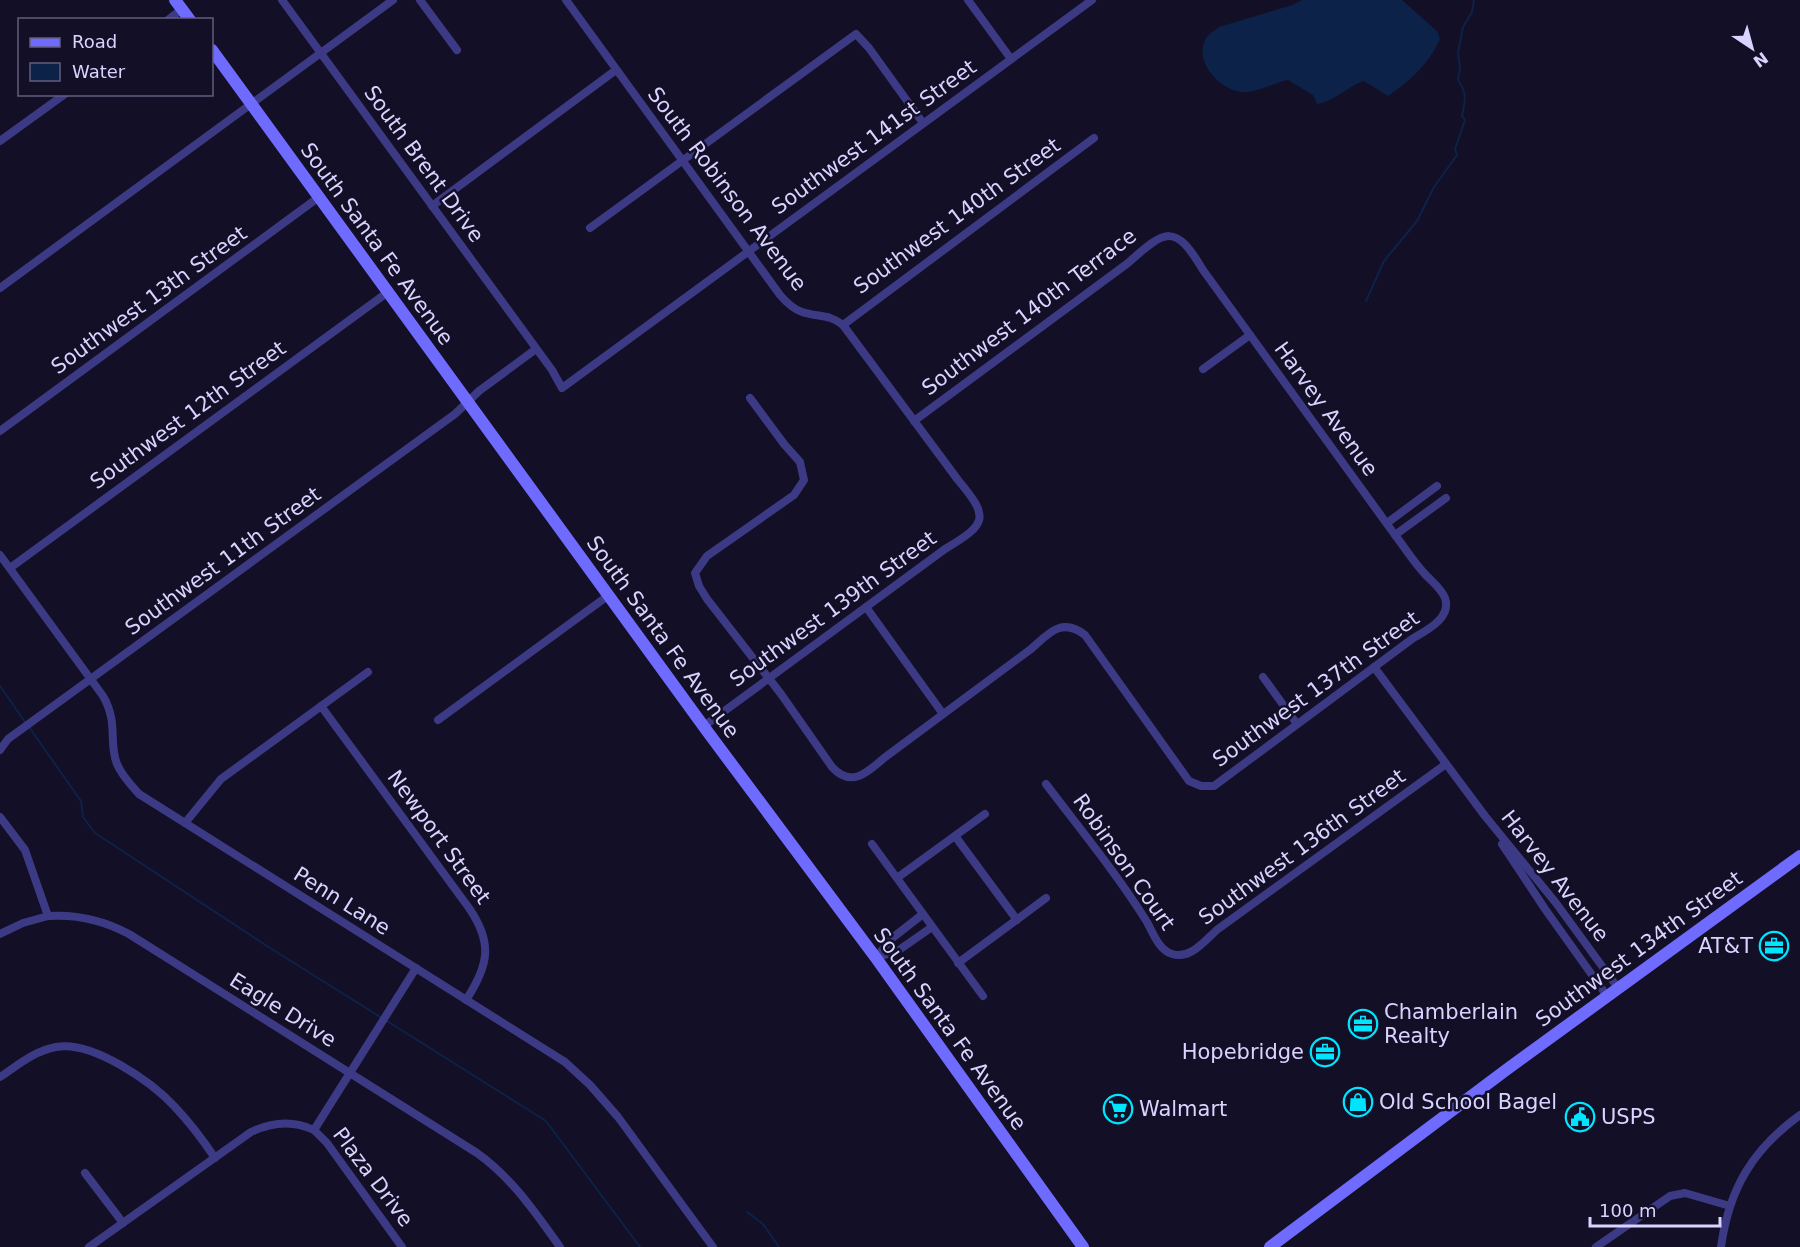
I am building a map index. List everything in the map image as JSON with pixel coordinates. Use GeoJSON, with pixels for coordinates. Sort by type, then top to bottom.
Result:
{"type":"FeatureCollection","features":[{"type":"Feature","properties":{"kind":"main road","name":"South Santa Fe Avenue"},"geometry":{"type":"LineString","coordinates":[[213,51],[704,726],[876,958],[1083,1247]]}},
{"type":"Feature","properties":{"kind":"main road","name":"Southwest 134th Street"},"geometry":{"type":"LineString","coordinates":[[1270,1247],[1607,996],[1800,856]]}},
{"type":"Feature","properties":{"kind":"street","name":"South Brent Drive"},"geometry":{"type":"LineString","coordinates":[[282,0],[562,388]]}},
{"type":"Feature","properties":{"kind":"street"},"geometry":{"type":"LineString","coordinates":[[0,288],[393,0]]}},
{"type":"Feature","properties":{"kind":"street"},"geometry":{"type":"LineString","coordinates":[[420,0],[457,50]]}},
{"type":"Feature","properties":{"kind":"street","name":"South Robinson Avenue"},"geometry":{"type":"LineString","coordinates":[[566,0],[780,295],[794,308],[836,319],[843,325]]}},
{"type":"Feature","properties":{"kind":"street"},"geometry":{"type":"LineString","coordinates":[[968,0],[1011,59]]}},
{"type":"Feature","properties":{"kind":"street","name":"Southwest 141st Street"},"geometry":{"type":"LineString","coordinates":[[562,388],[1092,0]]}},
{"type":"Feature","properties":{"kind":"street"},"geometry":{"type":"LineString","coordinates":[[590,228],[856,34],[869,48],[923,123]]}},
{"type":"Feature","properties":{"kind":"street"},"geometry":{"type":"LineString","coordinates":[[432,206],[616,70]]}},
{"type":"Feature","properties":{"kind":"street"},"geometry":{"type":"LineString","coordinates":[[0,141],[62,96]]}},
{"type":"Feature","properties":{"kind":"street","name":"Southwest 140th Street"},"geometry":{"type":"LineString","coordinates":[[843,325],[1094,138]]}},
{"type":"Feature","properties":{"kind":"street","name":"Southwest 13th Street"},"geometry":{"type":"LineString","coordinates":[[0,431],[319,197]]}},
{"type":"Feature","properties":{"kind":"street","name":"Harvey Avenue"},"geometry":{"type":"LineString","coordinates":[[1170,237],[1180,239],[1190,248],[1203,270],[1395,535],[1438,588],[1445,598],[1445,609]]}},
{"type":"Feature","properties":{"kind":"street","name":"Southwest 140th Terrace"},"geometry":{"type":"LineString","coordinates":[[914,421],[1128,263],[1150,243],[1170,237]]}},
{"type":"Feature","properties":{"kind":"street","name":"Southwest 12th Street"},"geometry":{"type":"LineString","coordinates":[[10,568],[388,292]]}},
{"type":"Feature","properties":{"kind":"street"},"geometry":{"type":"LineString","coordinates":[[843,325],[914,421]]}},
{"type":"Feature","properties":{"kind":"street"},"geometry":{"type":"LineString","coordinates":[[1203,369],[1250,335]]}},
{"type":"Feature","properties":{"kind":"street"},"geometry":{"type":"LineString","coordinates":[[469,401],[536,349]]}},
{"type":"Feature","properties":{"kind":"street"},"geometry":{"type":"LineString","coordinates":[[750,398],[800,462],[804,480],[794,495],[707,556],[699,564],[695,573],[699,586],[707,599],[832,767],[837,773],[848,777],[862,776],[943,714],[866,608]]}},
{"type":"Feature","properties":{"kind":"street","name":"Southwest 11th Street"},"geometry":{"type":"LineString","coordinates":[[0,750],[8,740],[455,414],[469,401]]}},
{"type":"Feature","properties":{"kind":"street","name":"Southwest 139th Street"},"geometry":{"type":"LineString","coordinates":[[704,726],[974,530],[980,518],[975,500],[914,421]]}},
{"type":"Feature","properties":{"kind":"street"},"geometry":{"type":"LineString","coordinates":[[1387,523],[1437,486]]}},
{"type":"Feature","properties":{"kind":"street"},"geometry":{"type":"LineString","coordinates":[[1421,498],[1429,510]]}},
{"type":"Feature","properties":{"kind":"street"},"geometry":{"type":"LineString","coordinates":[[1395,535],[1446,498]]}},
{"type":"Feature","properties":{"kind":"street","name":"Penn Lane"},"geometry":{"type":"LineString","coordinates":[[0,555],[103,696],[112,715],[115,756],[121,772],[139,794],[554,1055],[590,1085],[618,1117],[713,1247]]}},
{"type":"Feature","properties":{"kind":"street"},"geometry":{"type":"LineString","coordinates":[[438,720],[609,595]]}},
{"type":"Feature","properties":{"kind":"street","name":"Southwest 137th Street"},"geometry":{"type":"LineString","coordinates":[[943,714],[1031,649],[1054,629],[1066,627],[1079,630],[1085,635],[1189,781],[1201,786],[1214,786],[1438,622],[1445,609]]}},
{"type":"Feature","properties":{"kind":"street","name":"Harvey Avenue"},"geometry":{"type":"LineString","coordinates":[[1374,667],[1618,988]]}},
{"type":"Feature","properties":{"kind":"street"},"geometry":{"type":"LineString","coordinates":[[185,823],[221,779],[368,672]]}},
{"type":"Feature","properties":{"kind":"street"},"geometry":{"type":"LineString","coordinates":[[1263,677],[1297,724]]}},
{"type":"Feature","properties":{"kind":"street","name":"Newport Street"},"geometry":{"type":"LineString","coordinates":[[321,706],[469,908],[481,928],[486,947],[484,967],[466,1000]]}},
{"type":"Feature","properties":{"kind":"street","name":"Southwest 136th Street"},"geometry":{"type":"LineString","coordinates":[[1177,955],[1194,951],[1218,929],[1446,764]]}},
{"type":"Feature","properties":{"kind":"street","name":"Robinson Court"},"geometry":{"type":"LineString","coordinates":[[1046,784],[1146,921],[1162,947],[1167,952],[1177,955]]}},
{"type":"Feature","properties":{"kind":"street"},"geometry":{"type":"LineString","coordinates":[[897,878],[985,814]]}},
{"type":"Feature","properties":{"kind":"street","name":"Harvey Avenue"},"geometry":{"type":"LineString","coordinates":[[1485,816],[1525,880],[1607,996]]}},
{"type":"Feature","properties":{"kind":"street"},"geometry":{"type":"LineString","coordinates":[[0,817],[25,850],[48,916]]}},
{"type":"Feature","properties":{"kind":"street"},"geometry":{"type":"LineString","coordinates":[[955,836],[1017,920]]}},
{"type":"Feature","properties":{"kind":"street"},"geometry":{"type":"LineString","coordinates":[[872,844],[983,996]]}},
{"type":"Feature","properties":{"kind":"street"},"geometry":{"type":"LineString","coordinates":[[958,963],[1046,898]]}},
{"type":"Feature","properties":{"kind":"street"},"geometry":{"type":"LineString","coordinates":[[876,958],[891,939],[923,914]]}},
{"type":"Feature","properties":{"kind":"street","name":"Eagle Drive"},"geometry":{"type":"LineString","coordinates":[[0,934],[22,923],[48,916],[81,917],[115,926],[493,1164],[517,1188],[560,1247]]}},
{"type":"Feature","properties":{"kind":"street"},"geometry":{"type":"LineString","coordinates":[[876,958],[898,950],[932,927]]}},
{"type":"Feature","properties":{"kind":"street"},"geometry":{"type":"LineString","coordinates":[[89,1247],[251,1132],[270,1124],[279,1123],[297,1124],[314,1130],[416,968]]}},
{"type":"Feature","properties":{"kind":"street"},"geometry":{"type":"LineString","coordinates":[[0,1077],[30,1056],[46,1049],[70,1046],[92,1050],[159,1092],[183,1116],[215,1158]]}},
{"type":"Feature","properties":{"kind":"street"},"geometry":{"type":"LineString","coordinates":[[1721,1247],[1730,1206],[1751,1162],[1772,1137],[1800,1115]]}},
{"type":"Feature","properties":{"kind":"street","name":"Plaza Drive"},"geometry":{"type":"LineString","coordinates":[[314,1130],[327,1143],[402,1247]]}},
{"type":"Feature","properties":{"kind":"street"},"geometry":{"type":"LineString","coordinates":[[86,1173],[123,1223]]}},
{"type":"Feature","properties":{"kind":"street"},"geometry":{"type":"LineString","coordinates":[[1596,1247],[1670,1196],[1685,1193],[1730,1206]]}},
{"type":"Feature","properties":{"kind":"water"},"geometry":{"type":"Polygon","coordinates":[[[1302,0],[1402,0],[1438,32],[1440,39],[1430,57],[1418,71],[1388,96],[1364,81],[1330,100],[1317,104],[1313,95],[1288,80],[1255,91],[1243,92],[1226,87],[1218,81],[1206,66],[1203,58],[1205,40],[1211,33],[1219,27],[1302,0]]]}},
{"type":"Feature","properties":{"kind":"waterway"},"geometry":{"type":"LineString","coordinates":[[1366,301],[1384,261],[1417,221],[1434,187],[1457,155],[1455,149],[1465,120],[1462,116],[1464,94],[1458,80],[1460,67],[1458,53],[1463,27],[1472,12],[1474,0]]}},
{"type":"Feature","properties":{"kind":"waterway"},"geometry":{"type":"LineString","coordinates":[[0,686],[25,722]]}},
{"type":"Feature","properties":{"kind":"waterway"},"geometry":{"type":"LineString","coordinates":[[29,727],[81,801],[83,817],[95,833],[382,1018]]}},
{"type":"Feature","properties":{"kind":"waterway"},"geometry":{"type":"LineString","coordinates":[[387,1021],[546,1121],[640,1247]]}},
{"type":"Feature","properties":{"kind":"waterway"},"geometry":{"type":"LineString","coordinates":[[747,1212],[763,1224],[779,1247]]}},
{"type":"Feature","properties":{"kind":"place","name":"AT&T"},"geometry":{"type":"Point","coordinates":[1774,946]}},
{"type":"Feature","properties":{"kind":"place","name":"Chamberlain Realty"},"geometry":{"type":"Point","coordinates":[1363,1024]}},
{"type":"Feature","properties":{"kind":"place","name":"Hopebridge"},"geometry":{"type":"Point","coordinates":[1325,1052]}},
{"type":"Feature","properties":{"kind":"place","name":"Old School Bagel"},"geometry":{"type":"Point","coordinates":[1358,1102]}},
{"type":"Feature","properties":{"kind":"place","name":"Walmart"},"geometry":{"type":"Point","coordinates":[1118,1109]}},
{"type":"Feature","properties":{"kind":"place","name":"USPS"},"geometry":{"type":"Point","coordinates":[1580,1117]}}]}
